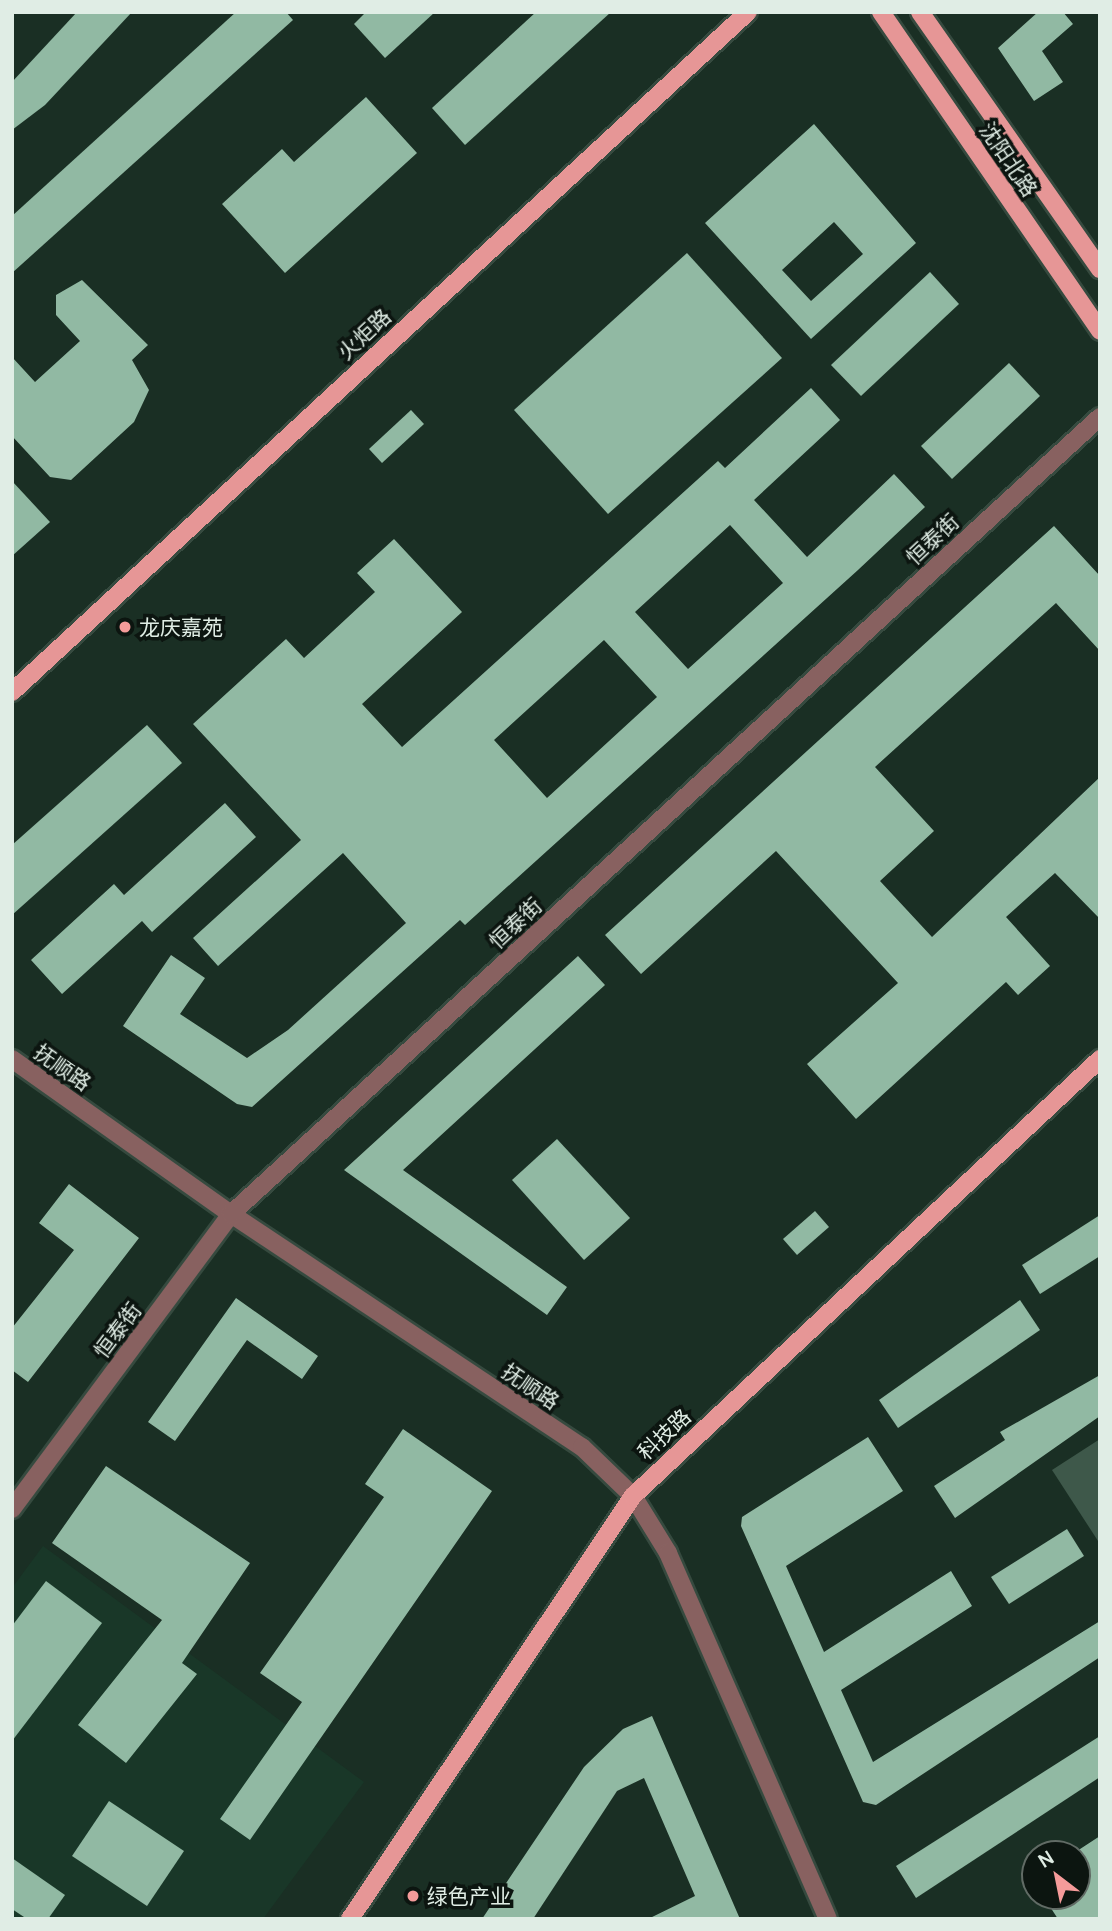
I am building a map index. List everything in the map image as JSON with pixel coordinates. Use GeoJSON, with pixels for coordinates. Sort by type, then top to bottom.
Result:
{"type":"FeatureCollection","features":[{"type":"Feature","properties":{"kind":"main road"},"geometry":{"type":"LineString","coordinates":[[723,35],[737,12]]}},
{"type":"Feature","properties":{"kind":"main road","name":"火炬路"},"geometry":{"type":"LineString","coordinates":[[12,692],[748,12]]}},
{"type":"Feature","properties":{"kind":"main road"},"geometry":{"type":"LineString","coordinates":[[723,35],[761,12]]}},
{"type":"Feature","properties":{"kind":"main road","name":"沈阳北路"},"geometry":{"type":"LineString","coordinates":[[873,12],[885,18],[1100,331]]}},
{"type":"Feature","properties":{"kind":"main road","name":"沈阳北路"},"geometry":{"type":"LineString","coordinates":[[920,12],[1100,269]]}},
{"type":"Feature","properties":{"kind":"main road","name":"科技路"},"geometry":{"type":"LineString","coordinates":[[350,1919],[633,1496],[1100,1059]]}},
{"type":"Feature","properties":{"kind":"street","name":"恒泰街"},"geometry":{"type":"LineString","coordinates":[[12,1509],[231,1214],[1100,416]]}},
{"type":"Feature","properties":{"kind":"street","name":"抚顺路"},"geometry":{"type":"LineString","coordinates":[[12,1059],[231,1214],[582,1447],[633,1496],[668,1553],[828,1919]]}},
{"type":"Feature","properties":{"kind":"shaded area"},"geometry":{"type":"Polygon","coordinates":[[[1100,1439],[1100,1544],[1052,1470],[1100,1439]]]}},
{"type":"Feature","properties":{"kind":"shaded area"},"geometry":{"type":"Polygon","coordinates":[[[43,1546],[364,1782],[263,1919],[12,1917],[12,1588],[43,1546]]]}},
{"type":"Feature","properties":{"kind":"building"},"geometry":{"type":"Polygon","coordinates":[[[77,12],[132,12],[45,105],[12,130],[12,82],[77,12]]]}},
{"type":"Feature","properties":{"kind":"building"},"geometry":{"type":"Polygon","coordinates":[[[236,12],[286,12],[293,20],[12,273],[12,216],[236,12]]]}},
{"type":"Feature","properties":{"kind":"building"},"geometry":{"type":"Polygon","coordinates":[[[366,12],[435,12],[385,58],[354,24],[366,12]]]}},
{"type":"Feature","properties":{"kind":"building"},"geometry":{"type":"Polygon","coordinates":[[[536,12],[611,12],[465,145],[432,108],[536,12]]]}},
{"type":"Feature","properties":{"kind":"building"},"geometry":{"type":"Polygon","coordinates":[[[1038,12],[1063,12],[1073,24],[1042,51],[1063,82],[1034,101],[998,48],[1038,12]]]}},
{"type":"Feature","properties":{"kind":"building"},"geometry":{"type":"Polygon","coordinates":[[[366,97],[417,153],[285,273],[222,204],[282,149],[294,162],[366,97]]]}},
{"type":"Feature","properties":{"kind":"building"},"geometry":{"type":"Polygon","coordinates":[[[814,124],[916,243],[811,339],[705,223],[814,124]],[[834,222],[782,270],[811,301],[863,254],[834,222]]]}},
{"type":"Feature","properties":{"kind":"building"},"geometry":{"type":"Polygon","coordinates":[[[687,253],[782,358],[608,514],[514,410],[687,253]]]}},
{"type":"Feature","properties":{"kind":"building"},"geometry":{"type":"Polygon","coordinates":[[[930,272],[959,304],[861,396],[831,365],[930,272]]]}},
{"type":"Feature","properties":{"kind":"building"},"geometry":{"type":"Polygon","coordinates":[[[82,280],[148,345],[132,360],[149,390],[134,422],[71,480],[50,477],[12,436],[12,357],[35,382],[80,341],[56,315],[56,295],[82,280]]]}},
{"type":"Feature","properties":{"kind":"building"},"geometry":{"type":"Polygon","coordinates":[[[1009,363],[1040,396],[952,479],[921,446],[1009,363]]]}},
{"type":"Feature","properties":{"kind":"building"},"geometry":{"type":"Polygon","coordinates":[[[811,388],[840,420],[754,500],[807,557],[894,474],[925,507],[465,925],[460,920],[252,1107],[237,1104],[123,1026],[171,955],[205,978],[180,1014],[247,1058],[288,1030],[406,923],[343,853],[218,966],[193,938],[301,840],[193,724],[286,639],[304,658],[375,592],[357,573],[394,539],[462,612],[362,704],[402,747],[718,461],[725,468],[811,388]],[[730,525],[635,612],[688,669],[783,583],[730,525]],[[604,640],[494,740],[547,798],[657,697],[604,640]]]}},
{"type":"Feature","properties":{"kind":"building"},"geometry":{"type":"Polygon","coordinates":[[[411,410],[424,424],[382,463],[369,449],[411,410]]]}},
{"type":"Feature","properties":{"kind":"building"},"geometry":{"type":"Polygon","coordinates":[[[12,481],[50,522],[12,556],[12,481]]]}},
{"type":"Feature","properties":{"kind":"building"},"geometry":{"type":"Polygon","coordinates":[[[1054,526],[1100,576],[1100,651],[1056,603],[875,767],[934,831],[880,881],[932,937],[1100,777],[1100,919],[1055,873],[1006,917],[1050,966],[1018,995],[1006,982],[856,1119],[807,1064],[898,983],[776,851],[641,974],[605,935],[1054,526]]]}},
{"type":"Feature","properties":{"kind":"building"},"geometry":{"type":"Polygon","coordinates":[[[147,725],[182,763],[12,915],[12,845],[147,725]]]}},
{"type":"Feature","properties":{"kind":"building"},"geometry":{"type":"Polygon","coordinates":[[[225,803],[256,837],[152,932],[142,921],[62,994],[31,960],[114,884],[124,895],[225,803]]]}},
{"type":"Feature","properties":{"kind":"building"},"geometry":{"type":"Polygon","coordinates":[[[578,956],[605,985],[403,1170],[567,1287],[547,1315],[344,1170],[578,956]]]}},
{"type":"Feature","properties":{"kind":"building"},"geometry":{"type":"Polygon","coordinates":[[[557,1139],[630,1218],[584,1260],[512,1180],[557,1139]]]}},
{"type":"Feature","properties":{"kind":"building"},"geometry":{"type":"Polygon","coordinates":[[[69,1184],[139,1238],[28,1382],[12,1370],[12,1328],[74,1250],[39,1223],[69,1184]]]}},
{"type":"Feature","properties":{"kind":"building"},"geometry":{"type":"Polygon","coordinates":[[[815,1211],[829,1227],[797,1255],[783,1239],[815,1211]]]}},
{"type":"Feature","properties":{"kind":"building"},"geometry":{"type":"Polygon","coordinates":[[[1100,1215],[1100,1256],[1040,1294],[1022,1265],[1100,1215]]]}},
{"type":"Feature","properties":{"kind":"building"},"geometry":{"type":"Polygon","coordinates":[[[236,1298],[318,1356],[302,1379],[247,1340],[175,1441],[148,1422],[236,1298]]]}},
{"type":"Feature","properties":{"kind":"building"},"geometry":{"type":"Polygon","coordinates":[[[1020,1300],[1040,1330],[898,1428],[879,1400],[1020,1300]]]}},
{"type":"Feature","properties":{"kind":"building"},"geometry":{"type":"Polygon","coordinates":[[[1100,1375],[1100,1416],[955,1518],[934,1486],[1005,1440],[1000,1432],[1100,1375]]]}},
{"type":"Feature","properties":{"kind":"building"},"geometry":{"type":"Polygon","coordinates":[[[403,1429],[492,1491],[250,1840],[220,1819],[302,1702],[260,1673],[384,1497],[365,1484],[403,1429]]]}},
{"type":"Feature","properties":{"kind":"building"},"geometry":{"type":"Polygon","coordinates":[[[868,1437],[903,1491],[786,1566],[824,1652],[951,1571],[972,1606],[841,1690],[873,1762],[1100,1621],[1100,1657],[876,1805],[863,1802],[741,1526],[742,1517],[868,1437]]]}},
{"type":"Feature","properties":{"kind":"building"},"geometry":{"type":"Polygon","coordinates":[[[106,1466],[250,1563],[182,1663],[197,1674],[126,1763],[78,1725],[162,1620],[52,1543],[106,1466]]]}},
{"type":"Feature","properties":{"kind":"building"},"geometry":{"type":"Polygon","coordinates":[[[1067,1529],[1084,1556],[1009,1604],[991,1577],[1067,1529]]]}},
{"type":"Feature","properties":{"kind":"building"},"geometry":{"type":"Polygon","coordinates":[[[46,1581],[102,1623],[12,1741],[12,1626],[46,1581]]]}},
{"type":"Feature","properties":{"kind":"building"},"geometry":{"type":"Polygon","coordinates":[[[652,1716],[740,1919],[648,1919],[695,1896],[644,1778],[617,1791],[533,1919],[482,1919],[584,1767],[623,1729],[652,1716]]]}},
{"type":"Feature","properties":{"kind":"building"},"geometry":{"type":"Polygon","coordinates":[[[1100,1736],[1100,1777],[916,1898],[896,1866],[1100,1736]]]}},
{"type":"Feature","properties":{"kind":"building"},"geometry":{"type":"Polygon","coordinates":[[[109,1801],[184,1851],[147,1906],[72,1856],[109,1801]]]}},
{"type":"Feature","properties":{"kind":"building"},"geometry":{"type":"Polygon","coordinates":[[[1100,1836],[1100,1919],[1058,1919],[1052,1910],[1091,1910],[1091,1842],[1100,1836]]]}},
{"type":"Feature","properties":{"kind":"building"},"geometry":{"type":"Polygon","coordinates":[[[12,1858],[65,1895],[48,1919],[27,1919],[12,1909],[12,1858]]]}},
{"type":"Feature","properties":{"kind":"place","name":"龙庆嘉苑"},"geometry":{"type":"Point","coordinates":[125,627]}},
{"type":"Feature","properties":{"kind":"place","name":"绿色产业"},"geometry":{"type":"Point","coordinates":[413,1896]}}]}
